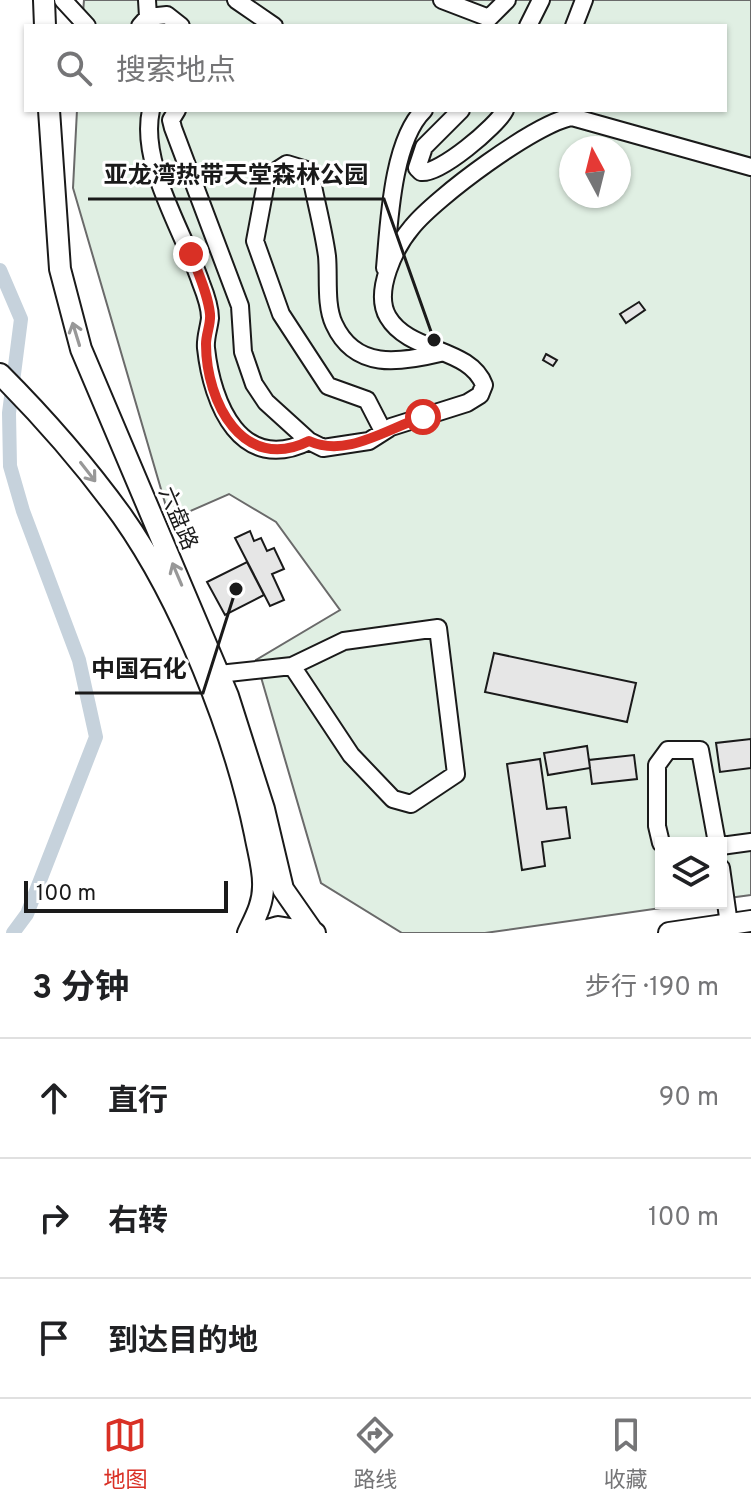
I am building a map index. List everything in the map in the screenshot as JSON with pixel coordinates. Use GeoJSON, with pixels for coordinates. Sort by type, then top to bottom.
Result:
{"type":"FeatureCollection","features":[{"type":"Feature","properties":{"kind":"main road"},"geometry":{"type":"LineString","coordinates":[[44,0],[45,24]]}},
{"type":"Feature","properties":{"kind":"main road","name":"六盘路"},"geometry":{"type":"LineString","coordinates":[[52,112],[56,241],[73,323],[113,429],[219,674],[247,749],[283,889],[314,932]]}},
{"type":"Feature","properties":{"kind":"main road","name":"六盘路"},"geometry":{"type":"LineString","coordinates":[[0,374],[38,412],[123,517],[173,605],[212,693],[234,754],[262,869],[262,901],[248,933]]}},
{"type":"Feature","properties":{"kind":"main road"},"geometry":{"type":"LineString","coordinates":[[669,933],[751,921]]}},
{"type":"Feature","properties":{"kind":"main road"},"geometry":{"type":"LineString","coordinates":[[257,933],[278,927],[314,932]]}},
{"type":"Feature","properties":{"kind":"street"},"geometry":{"type":"LineString","coordinates":[[63,0],[85,24]]}},
{"type":"Feature","properties":{"kind":"street"},"geometry":{"type":"LineString","coordinates":[[236,0],[271,24]]}},
{"type":"Feature","properties":{"kind":"street"},"geometry":{"type":"LineString","coordinates":[[442,0],[489,22],[507,0]]}},
{"type":"Feature","properties":{"kind":"street"},"geometry":{"type":"LineString","coordinates":[[529,24],[541,0]]}},
{"type":"Feature","properties":{"kind":"street"},"geometry":{"type":"LineString","coordinates":[[575,24],[584,0]]}},
{"type":"Feature","properties":{"kind":"street"},"geometry":{"type":"LineString","coordinates":[[145,14],[167,15],[178,24]]}},
{"type":"Feature","properties":{"kind":"street"},"geometry":{"type":"LineString","coordinates":[[151,112],[148,135],[169,210],[191,254],[210,315],[206,344],[212,384],[227,420],[247,443],[265,449],[291,450],[309,441]]}},
{"type":"Feature","properties":{"kind":"street"},"geometry":{"type":"LineString","coordinates":[[176,112],[171,120],[173,128],[240,306],[243,352],[254,384],[266,402],[309,441],[323,448],[369,441],[383,431],[467,403],[480,395],[484,385],[480,374],[398,333],[385,313],[382,295],[401,152],[412,121],[422,112]]}},
{"type":"Feature","properties":{"kind":"street"},"geometry":{"type":"LineString","coordinates":[[459,112],[424,147],[417,168],[421,172],[428,173],[446,163],[499,121],[504,112]]}},
{"type":"Feature","properties":{"kind":"street"},"geometry":{"type":"LineString","coordinates":[[382,295],[387,275],[412,226],[459,185],[554,121],[581,119],[751,167]]}},
{"type":"Feature","properties":{"kind":"street"},"geometry":{"type":"LineString","coordinates":[[383,431],[367,400],[328,386],[281,314],[255,241],[267,177],[287,164],[310,171],[326,254],[333,322],[348,344],[370,361],[406,361],[440,353]]}},
{"type":"Feature","properties":{"kind":"street"},"geometry":{"type":"LineString","coordinates":[[219,674],[292,666],[344,641],[438,628],[456,774],[411,804],[393,799],[351,755],[292,666]]}},
{"type":"Feature","properties":{"kind":"street"},"geometry":{"type":"LineString","coordinates":[[660,837],[657,765],[668,750],[700,750],[718,837]]}},
{"type":"Feature","properties":{"kind":"street"},"geometry":{"type":"LineString","coordinates":[[727,844],[751,842]]}},
{"type":"Feature","properties":{"kind":"street"},"geometry":{"type":"LineString","coordinates":[[727,909],[729,924]]}},
{"type":"Feature","properties":{"kind":"green space"},"geometry":{"type":"Polygon","coordinates":[[[84,0],[751,0],[751,895],[727,898],[727,837],[655,837],[655,909],[485,933],[402,933],[321,883],[256,660],[340,610],[276,522],[229,494],[170,520],[73,188],[77,112],[727,112],[727,24],[82,24],[84,0]]]}},
{"type":"Feature","properties":{"kind":"building"},"geometry":{"type":"Polygon","coordinates":[[[639,302],[645,310],[626,323],[620,314],[639,302]]]}},
{"type":"Feature","properties":{"kind":"building"},"geometry":{"type":"Polygon","coordinates":[[[546,354],[557,360],[553,366],[543,360],[546,354]]]}},
{"type":"Feature","properties":{"kind":"building"},"geometry":{"type":"Polygon","coordinates":[[[250,531],[254,541],[261,538],[267,551],[274,548],[284,569],[272,574],[284,600],[270,606],[235,538],[250,531]]]}},
{"type":"Feature","properties":{"kind":"building"},"geometry":{"type":"Polygon","coordinates":[[[247,562],[264,595],[225,615],[207,582],[247,562]]]}},
{"type":"Feature","properties":{"kind":"building"},"geometry":{"type":"Polygon","coordinates":[[[494,653],[636,683],[627,722],[485,692],[494,653]]]}},
{"type":"Feature","properties":{"kind":"building"},"geometry":{"type":"Polygon","coordinates":[[[751,739],[751,768],[720,772],[716,743],[751,739]]]}},
{"type":"Feature","properties":{"kind":"building"},"geometry":{"type":"Polygon","coordinates":[[[587,746],[590,768],[548,775],[544,753],[587,746]]]}},
{"type":"Feature","properties":{"kind":"building"},"geometry":{"type":"Polygon","coordinates":[[[634,755],[637,779],[592,784],[589,760],[634,755]]]}},
{"type":"Feature","properties":{"kind":"building"},"geometry":{"type":"Polygon","coordinates":[[[540,759],[547,809],[566,807],[570,838],[542,842],[545,866],[522,870],[507,764],[540,759]]]}},
{"type":"Feature","properties":{"kind":"waterway"},"geometry":{"type":"LineString","coordinates":[[0,270],[21,319],[9,413],[10,466],[23,511],[79,660],[96,737],[27,914],[13,933]]}},
{"type":"Feature","properties":{"kind":"place","name":"亚龙湾热带天堂森林公园"},"geometry":{"type":"Point","coordinates":[434,340]}},
{"type":"Feature","properties":{"kind":"place","name":"中国石化"},"geometry":{"type":"Point","coordinates":[236,589]}},
{"type":"Feature","properties":{"kind":"route"},"geometry":{"type":"LineString","coordinates":[[191,254],[210,315],[206,344],[212,384],[227,420],[247,443],[265,449],[291,450],[309,441],[323,448],[340,446],[369,441],[391,427],[423,417]]}}]}
